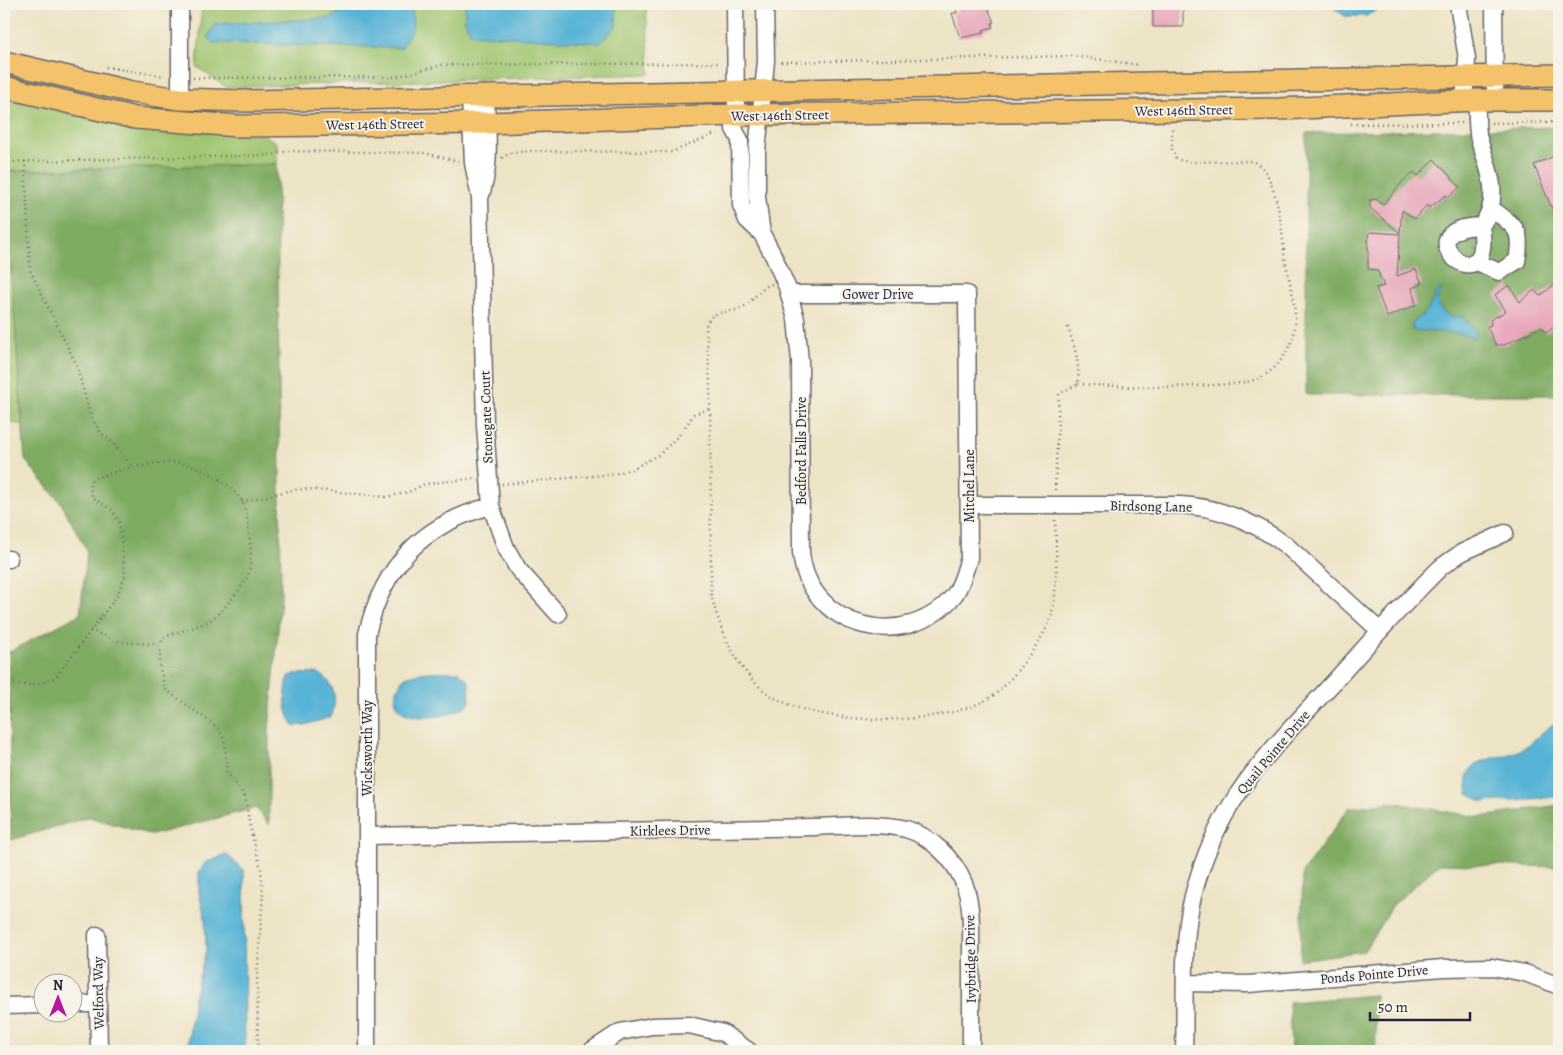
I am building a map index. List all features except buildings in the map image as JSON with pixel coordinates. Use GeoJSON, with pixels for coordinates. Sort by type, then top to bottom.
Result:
{"type":"FeatureCollection","features":[{"type":"Feature","properties":{"kind":"main road","name":"West 146th Street"},"geometry":{"type":"LineString","coordinates":[[4,62],[132,92],[180,99],[243,101],[1559,75]]}},
{"type":"Feature","properties":{"kind":"main road","name":"West 146th Street"},"geometry":{"type":"LineString","coordinates":[[4,87],[135,118],[186,124],[238,126],[736,115],[1279,109],[1478,100],[1559,100]]}},
{"type":"Feature","properties":{"kind":"street"},"geometry":{"type":"LineString","coordinates":[[180,4],[180,99]]}},
{"type":"Feature","properties":{"kind":"street","name":"Bedford Falls Drive"},"geometry":{"type":"LineString","coordinates":[[735,4],[736,115],[734,129],[740,140],[742,205],[747,220],[762,234]]}},
{"type":"Feature","properties":{"kind":"street","name":"Bedford Falls Drive"},"geometry":{"type":"LineString","coordinates":[[766,4],[766,62],[760,115],[757,197],[762,234],[790,294],[796,319],[800,361],[802,564],[811,586],[830,607],[853,622],[883,629]]}},
{"type":"Feature","properties":{"kind":"street"},"geometry":{"type":"LineString","coordinates":[[1458,4],[1467,59],[1467,76],[1478,100],[1479,138],[1486,155],[1492,181],[1491,208],[1481,226],[1484,247],[1480,258],[1464,264],[1453,260],[1449,255],[1447,242],[1450,236],[1459,228],[1481,226]]}},
{"type":"Feature","properties":{"kind":"street"},"geometry":{"type":"LineString","coordinates":[[1478,100],[1495,76],[1494,4]]}},
{"type":"Feature","properties":{"kind":"street","name":"Stonegate Court"},"geometry":{"type":"LineString","coordinates":[[478,97],[479,122],[475,178],[480,198],[488,481],[491,506],[506,548],[518,569],[558,614]]}},
{"type":"Feature","properties":{"kind":"street"},"geometry":{"type":"LineString","coordinates":[[1475,261],[1499,272],[1517,261],[1521,241],[1514,226],[1491,208]]}},
{"type":"Feature","properties":{"kind":"street","name":"Gower Drive"},"geometry":{"type":"LineString","coordinates":[[790,294],[967,294]]}},
{"type":"Feature","properties":{"kind":"street","name":"Mitchel Lane"},"geometry":{"type":"LineString","coordinates":[[883,629],[916,622],[930,616],[956,592],[969,558],[967,294]]}},
{"type":"Feature","properties":{"kind":"street","name":"Birdsong Lane"},"geometry":{"type":"LineString","coordinates":[[970,505],[1196,506],[1238,517],[1271,534],[1287,546],[1380,631]]}},
{"type":"Feature","properties":{"kind":"street","name":"Wicksworth Way"},"geometry":{"type":"LineString","coordinates":[[367,1051],[367,634],[371,616],[388,576],[413,546],[444,523],[474,510],[491,506]]}},
{"type":"Feature","properties":{"kind":"street","name":"Quail Pointe Drive"},"geometry":{"type":"LineString","coordinates":[[1184,1051],[1187,943],[1193,898],[1212,838],[1226,810],[1258,766],[1427,580],[1451,559],[1505,533]]}},
{"type":"Feature","properties":{"kind":"street","name":"Kirklees Drive"},"geometry":{"type":"LineString","coordinates":[[368,836],[887,826],[907,830],[924,837],[946,854],[957,869]]}},
{"type":"Feature","properties":{"kind":"street","name":"Ivybridge Drive"},"geometry":{"type":"LineString","coordinates":[[957,869],[966,889],[970,920],[971,1051]]}},
{"type":"Feature","properties":{"kind":"street","name":"Welford Way"},"geometry":{"type":"LineString","coordinates":[[97,935],[99,1051]]}},
{"type":"Feature","properties":{"kind":"street","name":"Ponds Pointe Drive"},"geometry":{"type":"LineString","coordinates":[[1186,983],[1248,984],[1443,968],[1492,967],[1525,973],[1559,986]]}},
{"type":"Feature","properties":{"kind":"street"},"geometry":{"type":"LineString","coordinates":[[82,1004],[98,1004]]}},
{"type":"Feature","properties":{"kind":"street"},"geometry":{"type":"LineString","coordinates":[[4,1006],[32,1005]]}},
{"type":"Feature","properties":{"kind":"street"},"geometry":{"type":"LineString","coordinates":[[591,1051],[620,1032],[635,1028],[667,1025],[689,1025],[710,1028],[733,1038],[749,1051]]}},
{"type":"Feature","properties":{"kind":"path"},"geometry":{"type":"LineString","coordinates":[[772,62],[1073,56],[1140,65]]}},
{"type":"Feature","properties":{"kind":"path"},"geometry":{"type":"LineString","coordinates":[[202,79],[395,77],[442,65],[729,63]]}},
{"type":"Feature","properties":{"kind":"path"},"geometry":{"type":"LineString","coordinates":[[1496,123],[1559,122]]}},
{"type":"Feature","properties":{"kind":"path"},"geometry":{"type":"LineString","coordinates":[[1054,590],[1059,394],[1078,384],[1150,388],[1211,386],[1252,381],[1261,378],[1271,370],[1285,354],[1290,344],[1294,328],[1294,305],[1279,219],[1267,174],[1253,161],[1188,162],[1176,159],[1172,151],[1172,126]]}},
{"type":"Feature","properties":{"kind":"path"},"geometry":{"type":"LineString","coordinates":[[499,160],[510,153],[529,151],[672,152],[721,132]]}},
{"type":"Feature","properties":{"kind":"path"},"geometry":{"type":"LineString","coordinates":[[4,162],[271,155],[288,151],[425,153],[465,162]]}},
{"type":"Feature","properties":{"kind":"path"},"geometry":{"type":"LineString","coordinates":[[25,161],[30,270],[76,364],[91,418],[101,433],[112,442],[132,466]]}},
{"type":"Feature","properties":{"kind":"path"},"geometry":{"type":"LineString","coordinates":[[1067,325],[1077,351],[1078,384]]}},
{"type":"Feature","properties":{"kind":"path"},"geometry":{"type":"LineString","coordinates":[[242,502],[278,493],[309,489],[387,497],[408,492],[425,484],[560,480],[614,474],[632,469],[660,454],[675,440],[694,414],[710,410]]}},
{"type":"Feature","properties":{"kind":"path"},"geometry":{"type":"LineString","coordinates":[[4,682],[22,686],[41,685],[56,677],[117,596],[125,576],[119,522],[112,510],[92,497],[90,485],[92,478],[132,466],[179,463],[210,474],[225,484],[242,502],[246,510],[251,547],[249,572],[242,585],[216,615],[198,627],[173,633],[162,639],[158,664],[165,689],[218,728],[225,741],[227,772],[245,798],[261,869],[263,893],[257,979],[258,1051]]}},
{"type":"Feature","properties":{"kind":"path"},"geometry":{"type":"LineString","coordinates":[[90,630],[120,642],[153,644],[160,647]]}},
{"type":"Feature","properties":{"kind":"green space"},"geometry":{"type":"Polygon","coordinates":[[[293,4],[646,4],[650,74],[226,87],[197,67],[202,6],[293,4]]]}},
{"type":"Feature","properties":{"kind":"green space"},"geometry":{"type":"Polygon","coordinates":[[[4,97],[125,127],[264,135],[277,143],[277,164],[4,171],[4,97]]]}},
{"type":"Feature","properties":{"kind":"green space"},"geometry":{"type":"Polygon","coordinates":[[[1559,127],[1559,395],[1306,395],[1306,133],[1559,127]]]}},
{"type":"Feature","properties":{"kind":"green space"},"geometry":{"type":"Polygon","coordinates":[[[277,164],[281,597],[269,731],[269,825],[256,808],[152,835],[89,817],[11,840],[9,652],[80,614],[87,551],[61,503],[25,460],[4,171],[277,164]]]}},
{"type":"Feature","properties":{"kind":"green space"},"geometry":{"type":"Polygon","coordinates":[[[4,171],[22,424],[4,423],[4,171]]]}},
{"type":"Feature","properties":{"kind":"green space"},"geometry":{"type":"Polygon","coordinates":[[[1389,802],[1480,817],[1559,805],[1559,867],[1439,864],[1393,905],[1364,951],[1300,960],[1303,872],[1349,808],[1389,802]]]}},
{"type":"Feature","properties":{"kind":"green space"},"geometry":{"type":"Polygon","coordinates":[[[1375,995],[1376,1051],[1291,1051],[1289,1002],[1375,995]]]}},
{"type":"Feature","properties":{"kind":"water"},"geometry":{"type":"Polygon","coordinates":[[[348,4],[411,4],[413,27],[401,48],[213,43],[208,37],[215,24],[331,18],[348,4]]]}},
{"type":"Feature","properties":{"kind":"water"},"geometry":{"type":"Polygon","coordinates":[[[465,4],[616,4],[616,26],[600,43],[471,34],[465,21],[465,4]]]}},
{"type":"Feature","properties":{"kind":"water"},"geometry":{"type":"Polygon","coordinates":[[[1327,4],[1388,4],[1366,16],[1345,16],[1327,4]]]}},
{"type":"Feature","properties":{"kind":"water"},"geometry":{"type":"Polygon","coordinates":[[[1439,288],[1442,290],[1437,300],[1438,305],[1443,312],[1450,316],[1463,317],[1476,332],[1474,338],[1457,333],[1412,330],[1412,324],[1428,310],[1439,288]]]}},
{"type":"Feature","properties":{"kind":"water"},"geometry":{"type":"Polygon","coordinates":[[[427,672],[459,672],[469,681],[470,702],[462,708],[450,713],[423,717],[401,711],[396,703],[397,691],[401,682],[406,677],[427,672]]]}},
{"type":"Feature","properties":{"kind":"water"},"geometry":{"type":"Polygon","coordinates":[[[318,673],[328,681],[334,692],[331,717],[305,725],[294,726],[286,708],[288,677],[295,674],[318,673]]]}},
{"type":"Feature","properties":{"kind":"water"},"geometry":{"type":"Polygon","coordinates":[[[1559,721],[1559,797],[1483,802],[1468,794],[1467,782],[1469,773],[1474,766],[1481,762],[1518,751],[1559,721]]]}},
{"type":"Feature","properties":{"kind":"water"},"geometry":{"type":"Polygon","coordinates":[[[227,855],[244,871],[245,1051],[187,1051],[194,997],[206,950],[205,918],[199,893],[199,872],[206,862],[227,855]]]}}]}
